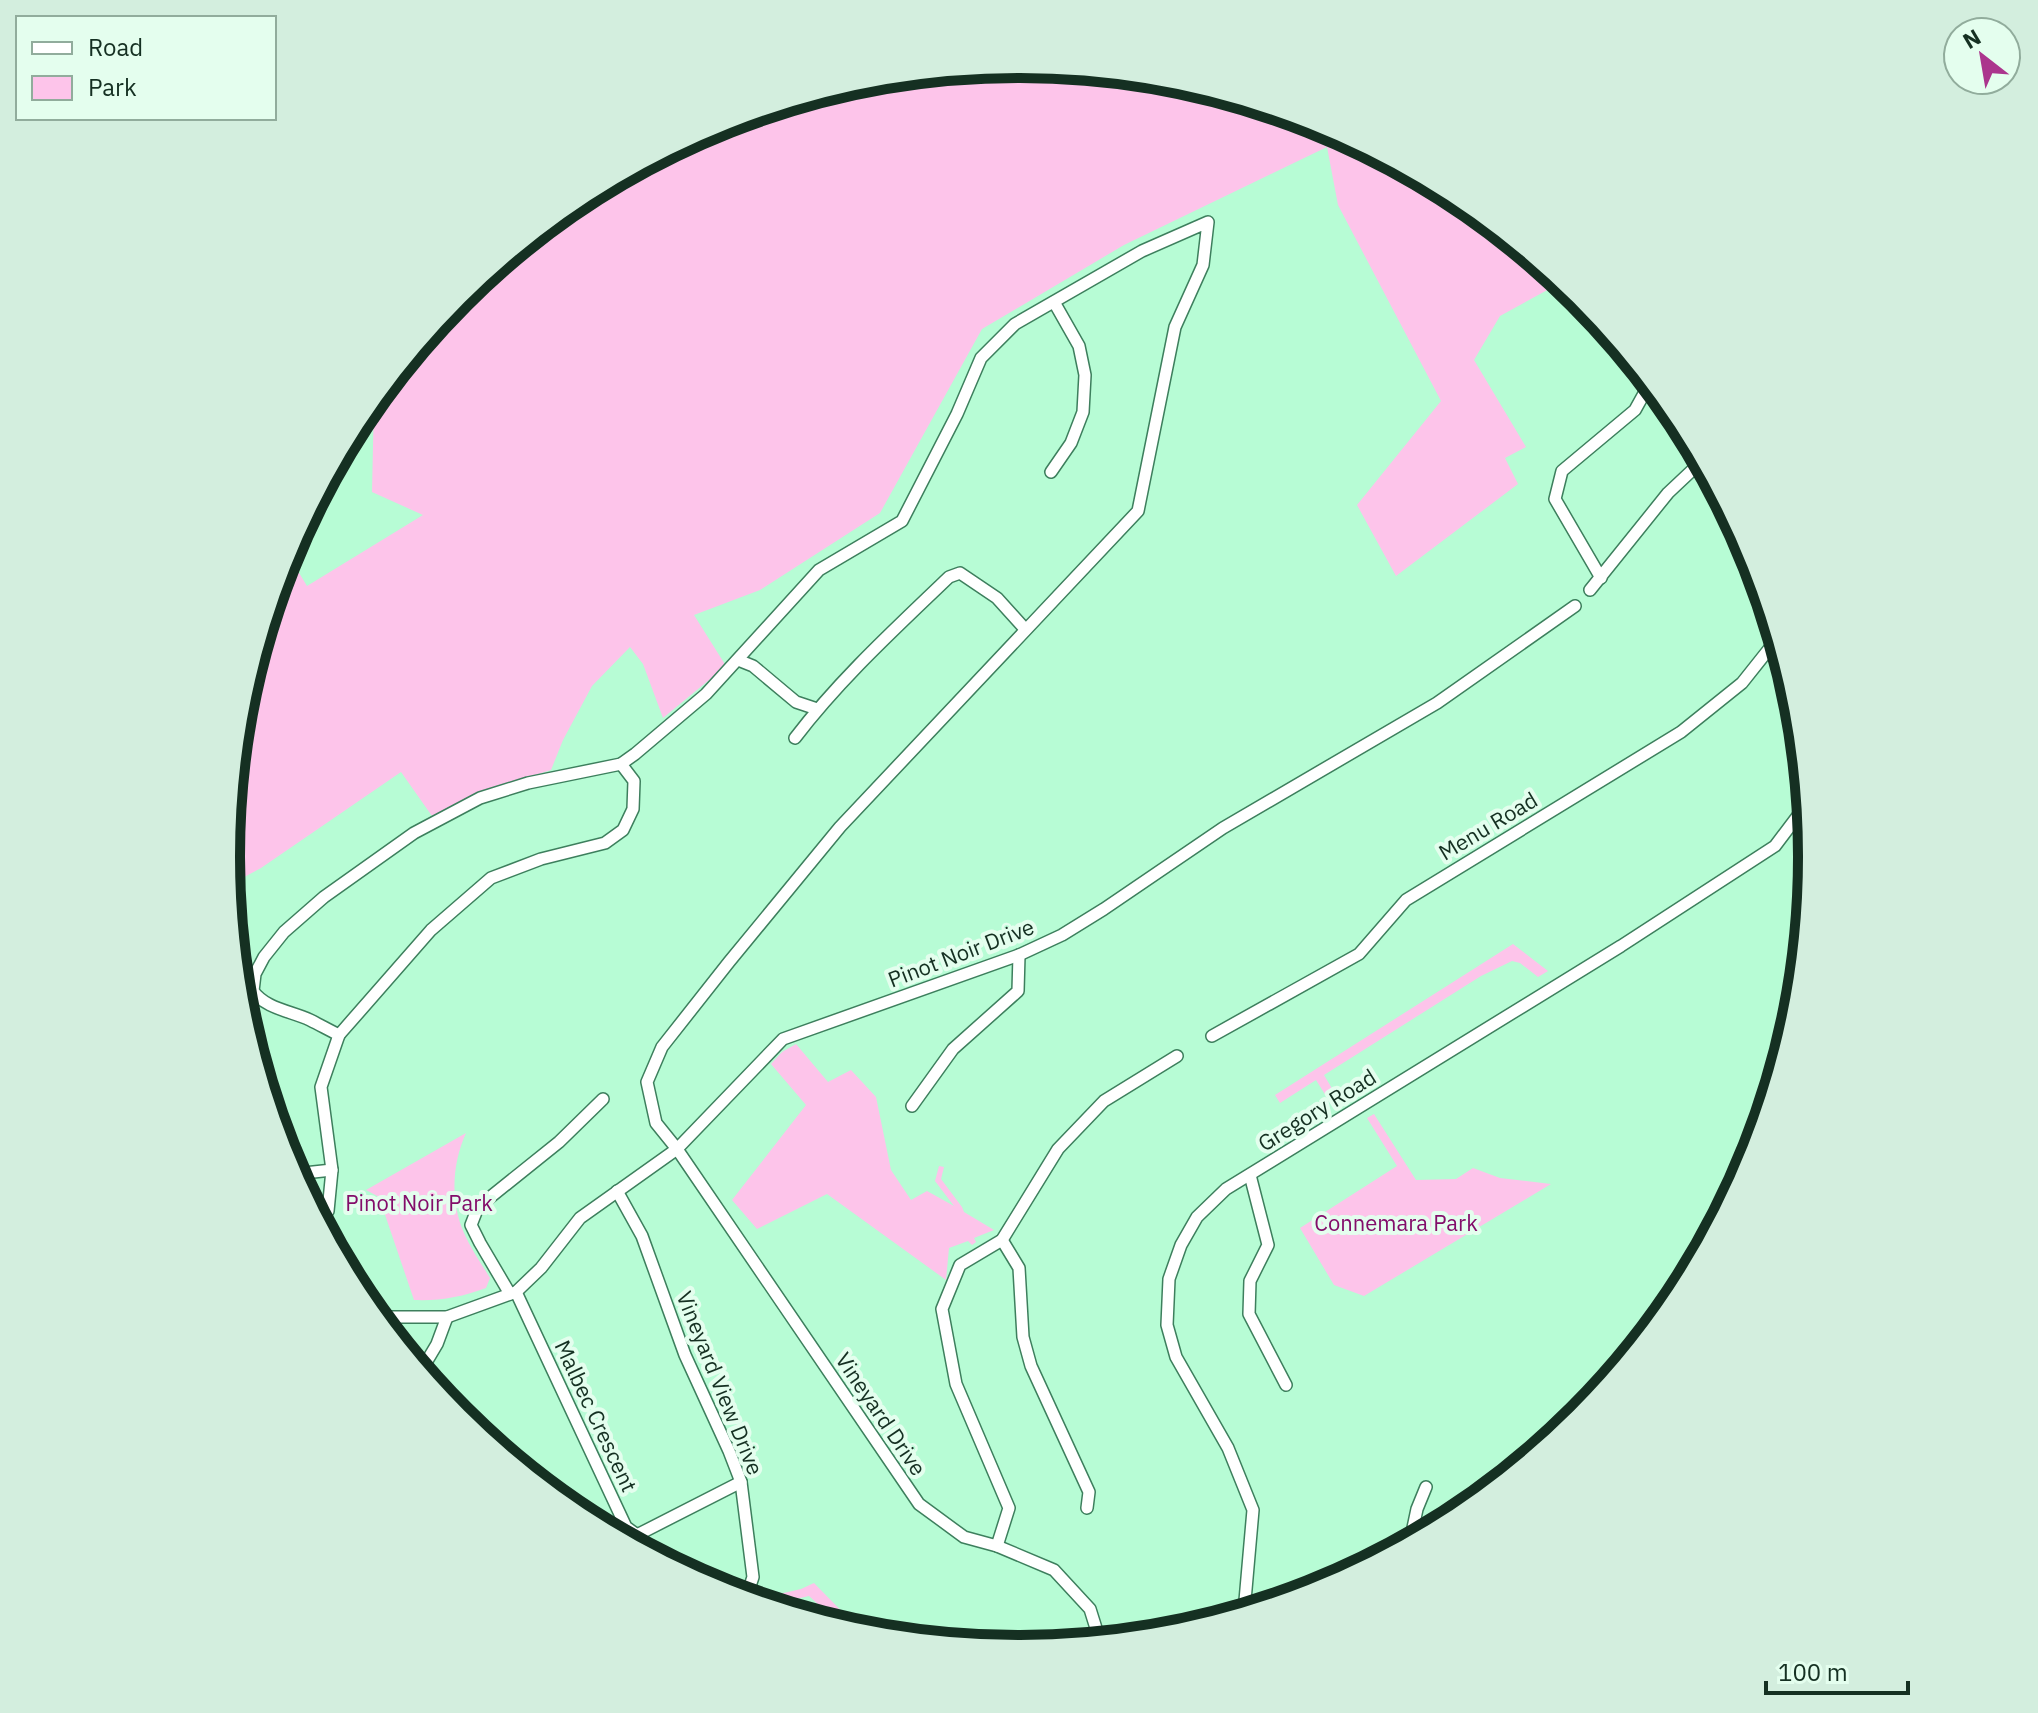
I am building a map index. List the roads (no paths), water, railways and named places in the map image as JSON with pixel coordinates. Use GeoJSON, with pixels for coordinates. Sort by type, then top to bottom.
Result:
{"type":"FeatureCollection","features":[{"type":"Feature","properties":{"kind":"street","name":"Vineyard Drive"},"geometry":{"type":"LineString","coordinates":[[1054,302],[1142,251],[1208,222],[1203,265],[1175,327],[1138,511],[840,827],[662,1047],[647,1082],[656,1123],[677,1149],[919,1504],[964,1537],[997,1546],[1054,1570],[1090,1609],[1097,1630]]}},
{"type":"Feature","properties":{"kind":"street"},"geometry":{"type":"LineString","coordinates":[[339,1035],[280,1009],[253,991],[255,974],[284,932],[324,897],[414,833],[480,798],[528,783],[621,764],[706,694],[819,570],[902,521],[957,414],[981,358],[1015,324],[1054,302],[1079,346],[1085,375],[1083,412],[1071,443],[1051,472]]}},
{"type":"Feature","properties":{"kind":"street"},"geometry":{"type":"LineString","coordinates":[[1601,578],[1555,499],[1562,471],[1635,410],[1644,393]]}},
{"type":"Feature","properties":{"kind":"street"},"geometry":{"type":"LineString","coordinates":[[1590,590],[1668,493],[1694,469]]}},
{"type":"Feature","properties":{"kind":"street"},"geometry":{"type":"LineString","coordinates":[[795,738],[817,709],[949,577],[960,573],[997,598],[1025,629]]}},
{"type":"Feature","properties":{"kind":"street","name":"Pinot Noir Drive"},"geometry":{"type":"LineString","coordinates":[[392,1317],[447,1317],[513,1293],[541,1268],[580,1218],[677,1149],[783,1039],[1019,955],[1062,935],[1223,828],[1437,703],[1575,606]]}},
{"type":"Feature","properties":{"kind":"street","name":"Menu Road"},"geometry":{"type":"LineString","coordinates":[[1212,1036],[1359,954],[1406,900],[1681,732],[1742,683],[1769,649]]}},
{"type":"Feature","properties":{"kind":"street"},"geometry":{"type":"LineString","coordinates":[[738,660],[753,666],[796,702],[817,709]]}},
{"type":"Feature","properties":{"kind":"street"},"geometry":{"type":"LineString","coordinates":[[327,1212],[332,1170],[321,1087],[339,1035],[431,930],[491,878],[541,859],[605,843],[623,830],[633,809],[634,781],[621,764]]}},
{"type":"Feature","properties":{"kind":"street","name":"Gregory Road"},"geometry":{"type":"LineString","coordinates":[[1245,1601],[1253,1510],[1228,1448],[1176,1357],[1167,1325],[1169,1279],[1181,1245],[1197,1217],[1226,1189],[1609,954],[1775,846],[1796,818]]}},
{"type":"Feature","properties":{"kind":"street"},"geometry":{"type":"LineString","coordinates":[[912,1106],[953,1049],[1018,991],[1019,955]]}},
{"type":"Feature","properties":{"kind":"street"},"geometry":{"type":"LineString","coordinates":[[997,1546],[1009,1508],[956,1384],[942,1309],[960,1265],[1002,1240],[1058,1149],[1104,1101],[1177,1056]]}},
{"type":"Feature","properties":{"kind":"street"},"geometry":{"type":"LineString","coordinates":[[513,1293],[471,1225],[478,1207],[559,1142],[603,1099]]}},
{"type":"Feature","properties":{"kind":"street"},"geometry":{"type":"LineString","coordinates":[[308,1173],[332,1170]]}},
{"type":"Feature","properties":{"kind":"street"},"geometry":{"type":"LineString","coordinates":[[1250,1175],[1268,1245],[1250,1281],[1249,1314],[1286,1385]]}},
{"type":"Feature","properties":{"kind":"street","name":"Vineyard View Drive"},"geometry":{"type":"LineString","coordinates":[[617,1191],[642,1236],[685,1355],[741,1482],[753,1577],[750,1587]]}},
{"type":"Feature","properties":{"kind":"street"},"geometry":{"type":"LineString","coordinates":[[1002,1240],[1019,1268],[1023,1337],[1031,1366],[1089,1492],[1087,1508]]}},
{"type":"Feature","properties":{"kind":"street","name":"Malbec Crescent"},"geometry":{"type":"LineString","coordinates":[[513,1293],[626,1527],[636,1534]]}},
{"type":"Feature","properties":{"kind":"street"},"geometry":{"type":"LineString","coordinates":[[427,1361],[447,1317]]}},
{"type":"Feature","properties":{"kind":"street","name":"Malbec Crescent"},"geometry":{"type":"LineString","coordinates":[[637,1535],[741,1482]]}},
{"type":"Feature","properties":{"kind":"street"},"geometry":{"type":"LineString","coordinates":[[1413,1528],[1426,1487]]}},
{"type":"Feature","properties":{"kind":"park label","name":"Pinot Noir Park"},"geometry":{"type":"Point","coordinates":[419,1203]}},
{"type":"Feature","properties":{"kind":"park label","name":"Connemara Park"},"geometry":{"type":"Point","coordinates":[1396,1223]}}]}
